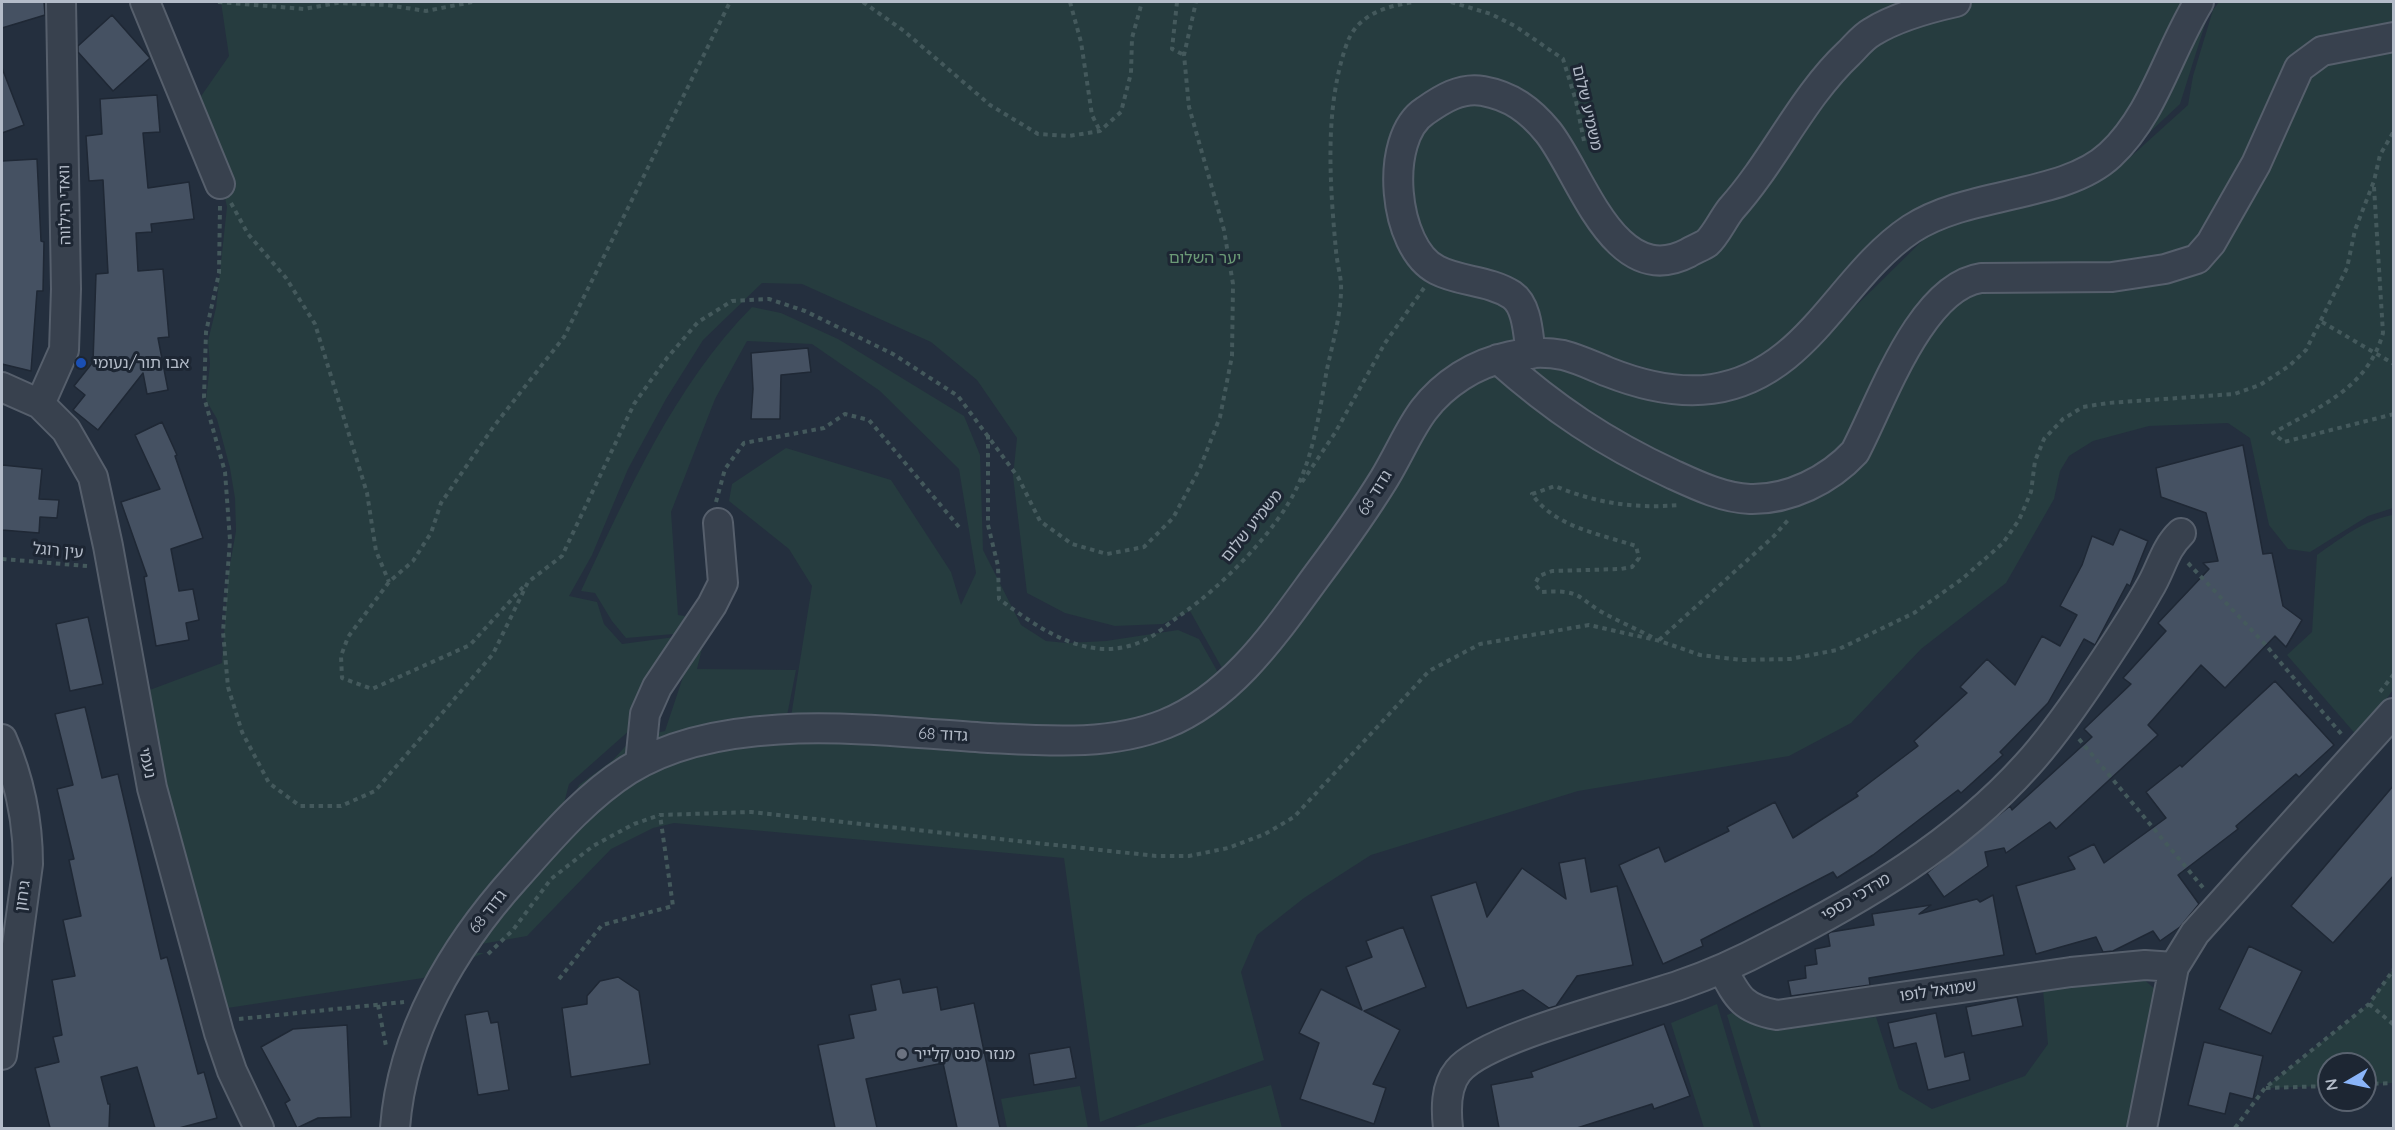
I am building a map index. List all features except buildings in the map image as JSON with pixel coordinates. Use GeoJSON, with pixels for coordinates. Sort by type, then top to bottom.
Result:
{"type":"FeatureCollection","features":[{"type":"Feature","properties":{"kind":"street","name":"וואדי הילווה"},"geometry":{"type":"LineString","coordinates":[[40,404],[56,373],[64,340],[66,290],[61,2]]}},
{"type":"Feature","properties":{"kind":"street"},"geometry":{"type":"LineString","coordinates":[[145,2],[220,184]]}},
{"type":"Feature","properties":{"kind":"street"},"geometry":{"type":"LineString","coordinates":[[1531,354],[1524,314],[1514,296],[1475,280],[1437,270],[1421,258],[1407,233],[1398,191],[1400,153],[1417,116],[1448,96],[1475,90],[1504,95],[1526,110],[1548,133],[1611,236],[1632,251],[1652,260],[1683,255],[1708,242],[1721,221],[1750,189],[1828,73],[1871,32],[1935,6],[1956,2]]}},
{"type":"Feature","properties":{"kind":"street","name":"גדוד 68"},"geometry":{"type":"LineString","coordinates":[[395,1128],[397,1100],[403,1070],[450,962],[496,899],[564,824],[595,795],[640,764],[693,744],[759,730],[858,730],[1030,740],[1083,740],[1119,737],[1160,726],[1182,716],[1209,700],[1258,653],[1361,516],[1424,406],[1463,375],[1498,359],[1556,353],[1666,390],[1703,390],[1749,380],[1800,345],[1880,256],[1919,224],[1950,209],[2067,178],[2107,158],[2125,138],[2154,94],[2180,34],[2199,2]]}},
{"type":"Feature","properties":{"kind":"street"},"geometry":{"type":"LineString","coordinates":[[1498,359],[1537,394],[1590,432],[1701,487],[1749,499],[1774,496],[1806,487],[1843,465],[1855,452],[1905,348],[1926,319],[1952,292],[1970,280],[1982,278],[2004,276],[2112,277],[2164,269],[2197,259],[2211,243],[2256,164],[2299,68],[2322,51],[2394,37]]}},
{"type":"Feature","properties":{"kind":"street"},"geometry":{"type":"LineString","coordinates":[[2,387],[40,404]]}},
{"type":"Feature","properties":{"kind":"street","name":"נעמי"},"geometry":{"type":"LineString","coordinates":[[40,404],[66,430],[93,477],[153,788],[219,1033],[232,1071],[259,1128]]}},
{"type":"Feature","properties":{"kind":"street"},"geometry":{"type":"LineString","coordinates":[[640,764],[645,714],[657,687],[712,605],[723,583],[718,523]]}},
{"type":"Feature","properties":{"kind":"street","name":"מרדכי כספי"},"geometry":{"type":"LineString","coordinates":[[1448,1128],[1449,1087],[1457,1072],[1470,1059],[1518,1037],[1723,970],[1787,937],[1925,855],[1987,806],[2028,765],[2063,720],[2151,586],[2175,539]]}},
{"type":"Feature","properties":{"kind":"street"},"geometry":{"type":"LineString","coordinates":[[2142,1128],[2174,967],[2195,933],[2393,713]]}},
{"type":"Feature","properties":{"kind":"street","name":"גיחון"},"geometry":{"type":"LineString","coordinates":[[2,739],[10,793],[28,834],[27,864],[6,993],[2,1055]]}},
{"type":"Feature","properties":{"kind":"street","name":"שמואל לופו"},"geometry":{"type":"LineString","coordinates":[[1723,970],[1738,999],[1758,1012],[1777,1015],[2071,972],[2145,965],[2174,967]]}},
{"type":"Feature","properties":{"kind":"path"},"geometry":{"type":"LineString","coordinates":[[218,2],[304,9],[337,3],[387,5],[426,11],[472,2]]}},
{"type":"Feature","properties":{"kind":"path"},"geometry":{"type":"LineString","coordinates":[[730,2],[564,337],[494,426],[441,503],[431,533],[413,561],[389,582],[348,637],[341,656],[342,678],[372,689],[470,645],[528,582],[562,556],[634,404],[667,358],[698,322],[732,301],[769,298],[805,311],[893,354],[958,396],[1018,477],[1040,521],[1072,544],[1107,554],[1144,547],[1173,518],[1194,478],[1220,417],[1230,367],[1233,284],[1224,230],[1189,107],[1184,55],[1196,2]]}},
{"type":"Feature","properties":{"kind":"path"},"geometry":{"type":"LineString","coordinates":[[863,2],[904,31],[990,105],[1038,134],[1069,136],[1100,131],[1122,112],[1131,73],[1132,38],[1142,2]]}},
{"type":"Feature","properties":{"kind":"path"},"geometry":{"type":"LineString","coordinates":[[1071,2],[1081,42],[1092,115],[1100,131]]}},
{"type":"Feature","properties":{"kind":"path"},"geometry":{"type":"LineString","coordinates":[[1177,2],[1172,49],[1184,55]]}},
{"type":"Feature","properties":{"kind":"path","name":"משמיע שלום"},"geometry":{"type":"LineString","coordinates":[[988,434],[988,525],[998,566],[999,599],[1053,636],[1084,647],[1119,649],[1145,640],[1209,595],[1269,530],[1298,487],[1313,442],[1341,284],[1330,177],[1338,73],[1346,43],[1361,19],[1382,10],[1414,2]]}},
{"type":"Feature","properties":{"kind":"path","name":"משמיע שלום"},"geometry":{"type":"LineString","coordinates":[[1451,2],[1483,11],[1515,26],[1563,59],[1576,101],[1585,147]]}},
{"type":"Feature","properties":{"kind":"path"},"geometry":{"type":"LineString","coordinates":[[1682,505],[1653,507],[1618,504],[1579,496],[1555,486],[1532,494],[1541,507],[1558,520],[1636,546],[1639,558],[1632,567],[1621,569],[1552,570],[1539,576],[1535,584],[1541,592],[1561,591],[1578,594],[1606,615],[1660,641],[1700,655],[1741,660],[1790,659],[1837,650],[1874,633],[1924,606],[1962,579],[2003,543],[2019,520],[2027,501],[2035,461],[2044,439],[2063,419],[2083,407],[2234,394],[2260,385],[2289,366],[2306,350],[2347,268],[2355,230],[2374,181],[2380,155],[2394,131]]}},
{"type":"Feature","properties":{"kind":"path"},"geometry":{"type":"LineString","coordinates":[[2374,181],[2373,203],[2380,257],[2383,333],[2377,354],[2338,396],[2319,410],[2273,433],[2284,442],[2394,414]]}},
{"type":"Feature","properties":{"kind":"path"},"geometry":{"type":"LineString","coordinates":[[220,184],[248,234],[286,278],[315,324],[367,493],[376,551],[389,582]]}},
{"type":"Feature","properties":{"kind":"path"},"geometry":{"type":"LineString","coordinates":[[220,184],[219,273],[206,332],[204,397],[225,472],[230,540],[223,632],[228,687],[242,732],[268,783],[300,806],[341,806],[375,792],[494,654],[528,582]]}},
{"type":"Feature","properties":{"kind":"path"},"geometry":{"type":"LineString","coordinates":[[1298,487],[1335,433],[1385,343],[1437,270]]}},
{"type":"Feature","properties":{"kind":"path"},"geometry":{"type":"LineString","coordinates":[[2322,322],[2394,364]]}},
{"type":"Feature","properties":{"kind":"path"},"geometry":{"type":"LineString","coordinates":[[718,523],[715,500],[725,469],[744,443],[824,428],[845,414],[869,420],[959,527]]}},
{"type":"Feature","properties":{"kind":"path"},"geometry":{"type":"LineString","coordinates":[[1660,641],[1774,536],[1796,511]]}},
{"type":"Feature","properties":{"kind":"path"},"geometry":{"type":"LineString","coordinates":[[2175,539],[2330,720]]}},
{"type":"Feature","properties":{"kind":"path","name":"עין רוגל"},"geometry":{"type":"LineString","coordinates":[[2,559],[112,568]]}},
{"type":"Feature","properties":{"kind":"path"},"geometry":{"type":"LineString","coordinates":[[484,958],[513,930],[551,879],[593,846],[634,824],[660,815],[751,813],[1156,856],[1189,856],[1237,845],[1265,834],[1294,817],[1429,671],[1453,656],[1480,644],[1589,625],[1660,641]]}},
{"type":"Feature","properties":{"kind":"path"},"geometry":{"type":"LineString","coordinates":[[2063,720],[2219,906]]}},
{"type":"Feature","properties":{"kind":"path"},"geometry":{"type":"LineString","coordinates":[[559,979],[602,925],[673,906],[660,815]]}},
{"type":"Feature","properties":{"kind":"path"},"geometry":{"type":"LineString","coordinates":[[2235,1128],[2265,1088],[2369,1004],[2394,969]]}},
{"type":"Feature","properties":{"kind":"path"},"geometry":{"type":"LineString","coordinates":[[219,1033],[239,1019],[253,1015],[288,1014],[432,999]]}},
{"type":"Feature","properties":{"kind":"path"},"geometry":{"type":"LineString","coordinates":[[2369,1004],[2394,1025]]}},
{"type":"Feature","properties":{"kind":"path"},"geometry":{"type":"LineString","coordinates":[[2377,1084],[2394,1083]]}},
{"type":"Feature","properties":{"kind":"path"},"geometry":{"type":"LineString","coordinates":[[2265,1088],[2317,1086]]}},
{"type":"Feature","properties":{"kind":"green space","name":"יער השלום"},"geometry":{"type":"Polygon","coordinates":[[[221,2],[2212,2],[2180,104],[2123,157],[2003,181],[1937,214],[1743,384],[1685,379],[1622,361],[1557,348],[1440,377],[1385,465],[1227,677],[1190,611],[1163,624],[1115,626],[1065,613],[1027,593],[1013,476],[1017,438],[977,380],[931,342],[802,284],[762,283],[703,340],[666,399],[628,469],[592,555],[569,596],[597,602],[604,624],[622,644],[690,635],[655,725],[631,729],[569,784],[563,807],[447,952],[484,953],[423,978],[221,1009],[193,942],[147,691],[222,663],[228,576],[236,531],[235,498],[217,419],[206,400],[210,364],[208,341],[216,308],[227,207],[215,154],[197,102],[229,56],[221,2]]]}},
{"type":"Feature","properties":{"kind":"green space"},"geometry":{"type":"Polygon","coordinates":[[[2219,2],[2393,2],[2393,508],[2368,516],[2310,552],[2288,549],[2269,525],[2250,438],[2228,423],[2149,426],[2093,441],[2069,456],[2060,471],[2054,499],[2006,583],[1921,649],[1851,723],[1789,756],[1578,791],[1371,855],[1304,898],[1257,935],[1241,972],[1264,1060],[1100,1122],[1064,858],[674,823],[653,828],[611,849],[527,936],[464,947],[550,849],[579,785],[613,760],[633,738],[665,731],[698,632],[626,638],[612,621],[595,593],[581,591],[635,478],[676,405],[724,338],[752,307],[781,313],[838,339],[964,416],[980,455],[983,550],[1021,625],[1046,641],[1067,643],[1106,641],[1178,630],[1199,639],[1220,676],[1157,722],[1104,729],[1038,731],[956,721],[790,723],[812,586],[789,549],[729,501],[732,484],[786,448],[891,480],[951,572],[961,605],[976,573],[959,469],[880,391],[812,344],[747,341],[715,399],[671,512],[678,615],[709,620],[697,669],[796,670],[783,736],[980,748],[1052,749],[1118,744],[1193,724],[1234,691],[1294,633],[1366,530],[1422,424],[1453,394],[1479,377],[1524,361],[1548,362],[1660,397],[1705,400],[1766,379],[1806,355],[1928,235],[1965,216],[2013,198],[2063,187],[2115,171],[2188,105],[2193,76],[2213,10],[2219,2]]]}},
{"type":"Feature","properties":{"kind":"green space"},"geometry":{"type":"Polygon","coordinates":[[[2393,515],[2393,690],[2358,737],[2287,655],[2312,632],[2317,555],[2363,525],[2393,515]]]}},
{"type":"Feature","properties":{"kind":"green space"},"geometry":{"type":"Polygon","coordinates":[[[2393,969],[2393,1083],[2377,1084],[2377,1052],[2317,1052],[2317,1086],[2265,1088],[2369,1004],[2393,969]]]}},
{"type":"Feature","properties":{"kind":"green space"},"geometry":{"type":"Polygon","coordinates":[[[2142,978],[2162,995],[2148,1061],[2127,1128],[1761,1128],[1727,1015],[1732,1013],[1756,1025],[1792,1025],[1876,1017],[1899,1089],[1932,1109],[2025,1076],[2048,1044],[2043,990],[2142,978]]]}},
{"type":"Feature","properties":{"kind":"green space"},"geometry":{"type":"Polygon","coordinates":[[[1717,1004],[1754,1128],[1704,1128],[1671,1023],[1717,1004]]]}},
{"type":"Feature","properties":{"kind":"green space"},"geometry":{"type":"Polygon","coordinates":[[[1271,1085],[1282,1128],[1131,1128],[1271,1085]]]}},
{"type":"Feature","properties":{"kind":"green space"},"geometry":{"type":"Polygon","coordinates":[[[1080,1086],[1088,1128],[1007,1128],[1001,1099],[1080,1086]]]}},
{"type":"Feature","properties":{"kind":"place","name":"אבו תור/נעומי"},"geometry":{"type":"Point","coordinates":[81,363]}},
{"type":"Feature","properties":{"kind":"place","name":"מנזר סנט קלייר"},"geometry":{"type":"Point","coordinates":[902,1054]}}]}
